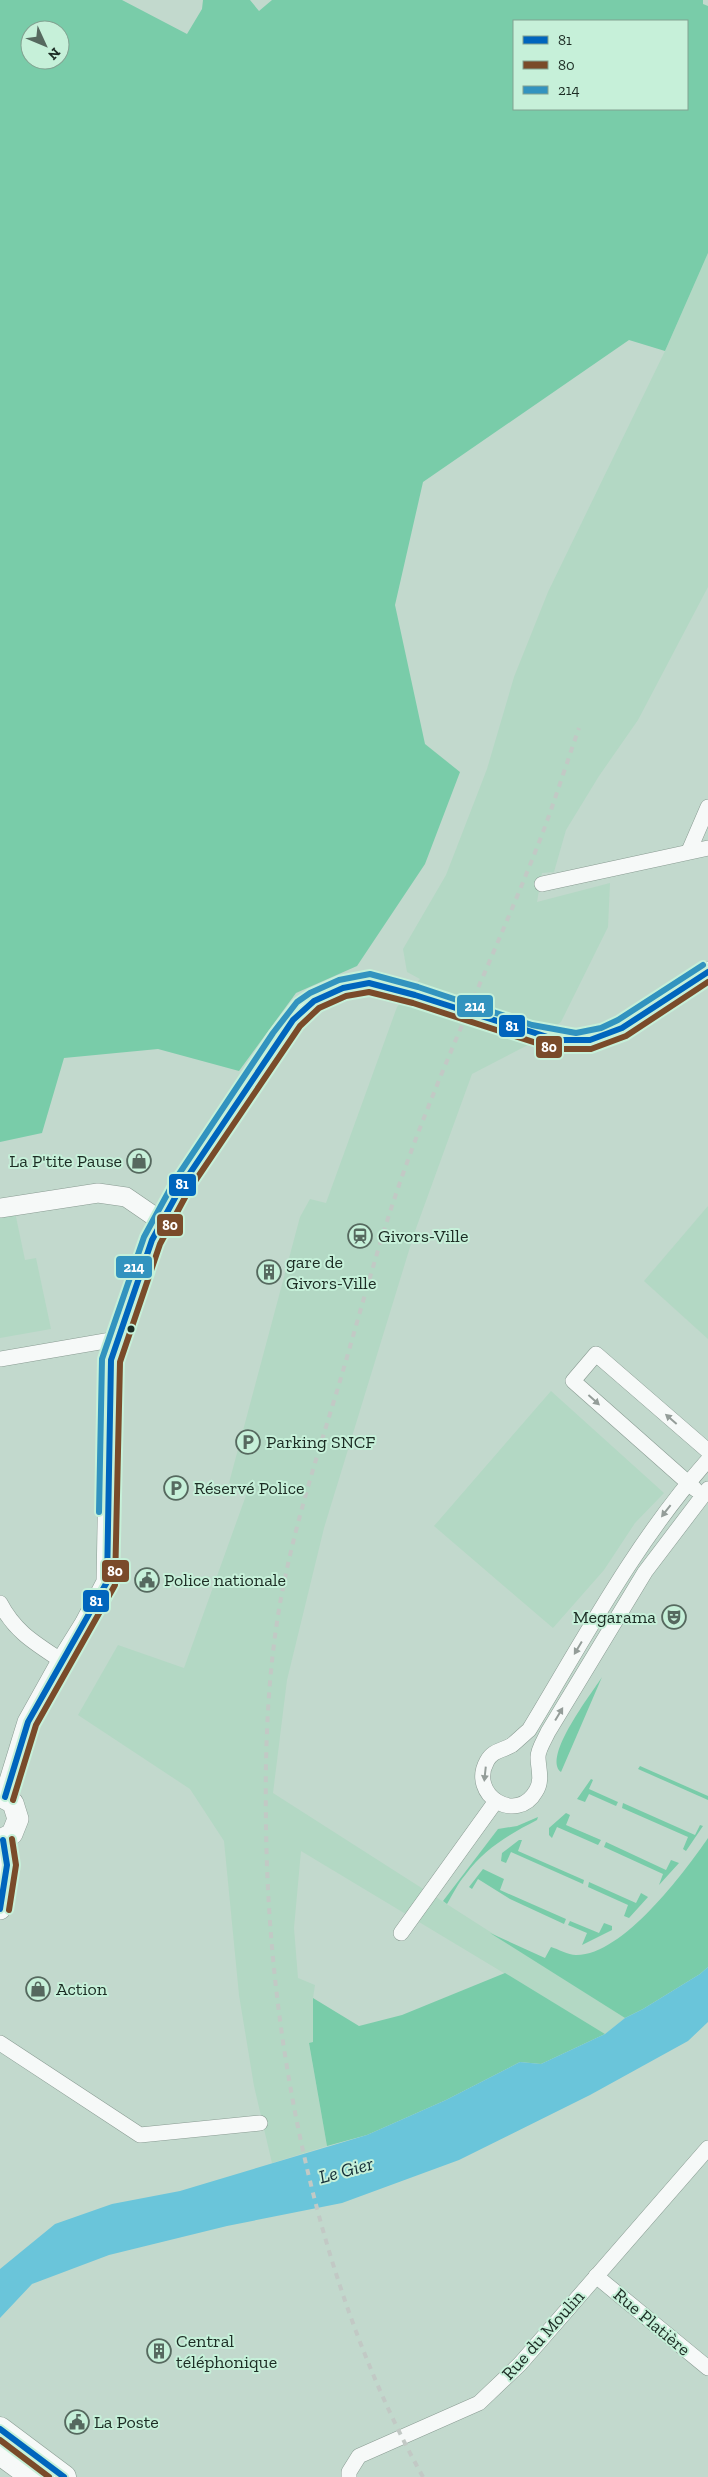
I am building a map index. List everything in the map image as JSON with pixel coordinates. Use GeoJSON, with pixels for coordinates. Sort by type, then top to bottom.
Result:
{"type":"FeatureCollection","features":[{"type":"Feature","properties":{"kind":"main road"},"geometry":{"type":"LineString","coordinates":[[0,1909],[7,1865],[1,1840],[12,1834],[18,1819],[12,1803],[2,1796],[28,1722],[107,1582],[111,1360],[117,1339],[152,1240],[161,1221],[239,1098],[280,1038],[303,1010],[326,995],[357,984],[378,984],[415,994],[530,1033],[557,1040],[576,1042],[604,1036],[622,1028],[708,972]]}},
{"type":"Feature","properties":{"kind":"main road"},"geometry":{"type":"LineString","coordinates":[[0,2430],[25,2470]]}},
{"type":"Feature","properties":{"kind":"main road"},"geometry":{"type":"LineString","coordinates":[[0,2452],[25,2470],[64,2477]]}},
{"type":"Feature","properties":{"kind":"street"},"geometry":{"type":"LineString","coordinates":[[689,852],[708,807]]}},
{"type":"Feature","properties":{"kind":"street"},"geometry":{"type":"LineString","coordinates":[[542,884],[708,848]]}},
{"type":"Feature","properties":{"kind":"street"},"geometry":{"type":"LineString","coordinates":[[0,1208],[98,1194],[126,1197],[161,1221]]}},
{"type":"Feature","properties":{"kind":"street"},"geometry":{"type":"LineString","coordinates":[[0,1359],[117,1339]]}},
{"type":"Feature","properties":{"kind":"street"},"geometry":{"type":"LineString","coordinates":[[708,1451],[596,1354],[573,1380],[688,1483],[706,1495],[646,1572],[548,1732],[538,1755],[540,1776],[537,1790],[526,1802],[512,1807],[496,1801],[487,1794],[482,1778],[486,1762],[495,1751],[510,1746],[529,1730],[622,1575],[660,1519],[688,1483],[708,1460]]}},
{"type":"Feature","properties":{"kind":"street"},"geometry":{"type":"LineString","coordinates":[[0,1603],[6,1615],[22,1634],[62,1661]]}},
{"type":"Feature","properties":{"kind":"street"},"geometry":{"type":"LineString","coordinates":[[402,1933],[496,1801]]}},
{"type":"Feature","properties":{"kind":"street"},"geometry":{"type":"LineString","coordinates":[[0,2043],[140,2135],[260,2123]]}},
{"type":"Feature","properties":{"kind":"street","name":"Rue du Moulin"},"geometry":{"type":"LineString","coordinates":[[349,2477],[348,2472],[359,2456],[479,2403],[520,2364],[708,2148]]}},
{"type":"Feature","properties":{"kind":"street","name":"Rue Platière"},"geometry":{"type":"LineString","coordinates":[[596,2276],[708,2368]]}},
{"type":"Feature","properties":{"kind":"shaded area"},"geometry":{"type":"Polygon","coordinates":[[[708,253],[708,587],[638,720],[599,776],[566,830],[554,872],[542,873],[537,902],[610,883],[608,927],[561,1022],[526,1046],[472,1074],[414,1234],[324,1528],[287,1680],[273,1793],[625,2018],[605,2034],[301,1851],[294,1928],[298,1978],[315,1985],[313,1998],[313,2042],[309,2044],[327,2146],[272,2163],[254,2086],[239,1995],[224,1841],[190,1789],[78,1715],[118,1645],[184,1668],[249,1487],[229,1483],[300,1217],[310,1199],[326,1203],[397,1007],[420,979],[407,972],[403,949],[446,875],[487,769],[514,677],[548,592],[665,351],[708,253]]]}},
{"type":"Feature","properties":{"kind":"shaded area"},"geometry":{"type":"Polygon","coordinates":[[[708,1206],[708,1339],[644,1281],[708,1206]]]}},
{"type":"Feature","properties":{"kind":"shaded area"},"geometry":{"type":"Polygon","coordinates":[[[15,1212],[25,1260],[36,1258],[51,1329],[0,1338],[0,1215],[15,1212]]]}},
{"type":"Feature","properties":{"kind":"shaded area"},"geometry":{"type":"Polygon","coordinates":[[[551,1391],[664,1493],[635,1523],[604,1570],[553,1628],[434,1526],[551,1391]]]}},
{"type":"Feature","properties":{"kind":"green space"},"geometry":{"type":"Polygon","coordinates":[[[0,0],[122,0],[187,34],[202,9],[203,0],[250,0],[259,11],[272,0],[703,0],[703,4],[708,6],[708,253],[665,351],[629,340],[423,482],[395,605],[425,744],[460,772],[425,864],[357,966],[296,993],[239,1071],[158,1049],[64,1058],[42,1133],[0,1142],[0,0]]]}},
{"type":"Feature","properties":{"kind":"green space"},"geometry":{"type":"Polygon","coordinates":[[[602,1677],[561,1772],[557,1764],[558,1753],[563,1740],[602,1677]]]}},
{"type":"Feature","properties":{"kind":"green space"},"geometry":{"type":"Polygon","coordinates":[[[640,1766],[708,1796],[708,1800],[638,1769],[640,1766]]]}},
{"type":"Feature","properties":{"kind":"green space"},"geometry":{"type":"Polygon","coordinates":[[[591,1779],[593,1780],[589,1789],[618,1802],[616,1806],[589,1794],[585,1802],[577,1799],[591,1779]]]}},
{"type":"Feature","properties":{"kind":"green space"},"geometry":{"type":"Polygon","coordinates":[[[623,1803],[695,1835],[700,1825],[703,1826],[686,1851],[683,1849],[688,1837],[622,1808],[623,1803]]]}},
{"type":"Feature","properties":{"kind":"green space"},"geometry":{"type":"Polygon","coordinates":[[[566,1813],[570,1815],[566,1825],[601,1840],[598,1845],[557,1827],[552,1838],[549,1835],[549,1828],[566,1813]]]}},
{"type":"Feature","properties":{"kind":"green space"},"geometry":{"type":"Polygon","coordinates":[[[538,1817],[537,1820],[507,1837],[481,1857],[460,1881],[447,1904],[443,1901],[498,1829],[517,1826],[538,1817]]]}},
{"type":"Feature","properties":{"kind":"green space"},"geometry":{"type":"Polygon","coordinates":[[[708,1838],[708,1967],[700,1974],[625,2018],[490,1933],[545,1958],[551,1947],[573,1955],[594,1952],[613,1942],[632,1928],[650,1910],[668,1891],[708,1838]]]}},
{"type":"Feature","properties":{"kind":"green space"},"geometry":{"type":"Polygon","coordinates":[[[519,1840],[522,1840],[518,1851],[584,1880],[583,1884],[511,1852],[506,1863],[501,1861],[502,1853],[519,1840]]]}},
{"type":"Feature","properties":{"kind":"green space"},"geometry":{"type":"Polygon","coordinates":[[[606,1842],[666,1870],[671,1860],[679,1863],[659,1885],[663,1874],[604,1847],[606,1842]]]}},
{"type":"Feature","properties":{"kind":"green space"},"geometry":{"type":"Polygon","coordinates":[[[483,1869],[504,1879],[500,1890],[566,1919],[564,1924],[510,1899],[478,1879],[472,1889],[469,1887],[483,1869]]]}},
{"type":"Feature","properties":{"kind":"green space"},"geometry":{"type":"Polygon","coordinates":[[[589,1882],[636,1903],[641,1893],[648,1897],[629,1918],[624,1916],[628,1905],[588,1887],[589,1882]]]}},
{"type":"Feature","properties":{"kind":"green space"},"geometry":{"type":"Polygon","coordinates":[[[570,1921],[599,1933],[604,1923],[612,1926],[612,1930],[582,1945],[587,1933],[568,1925],[570,1921]]]}},
{"type":"Feature","properties":{"kind":"green space"},"geometry":{"type":"Polygon","coordinates":[[[505,1973],[605,2034],[541,2064],[520,2062],[446,2100],[367,2135],[327,2146],[309,2043],[313,2042],[313,1998],[359,2026],[402,2015],[505,1973]]]}},
{"type":"Feature","properties":{"kind":"water","name":"Le Gier"},"geometry":{"type":"Polygon","coordinates":[[[708,1967],[708,2022],[688,2041],[590,2095],[459,2160],[342,2203],[227,2226],[109,2255],[32,2284],[0,2318],[0,2269],[55,2224],[112,2204],[180,2191],[367,2135],[446,2100],[520,2062],[541,2064],[605,2034],[625,2018],[700,1974],[708,1967]]]}},
{"type":"Feature","properties":{"kind":"railway"},"geometry":{"type":"LineString","coordinates":[[423,2477],[386,2403],[354,2325],[327,2244],[305,2160],[288,2075],[276,1990],[269,1906],[266,1773],[267,1722],[271,1672],[282,1592],[295,1534],[377,1253],[420,1128],[543,832],[579,728]]}},
{"type":"Feature","properties":{"kind":"transit line","name":"214"},"geometry":{"type":"LineString","coordinates":[[99,1512],[102,1359],[144,1237],[175,1180],[273,1033],[297,1002],[310,993],[339,980],[370,974],[418,987],[532,1025],[576,1033],[601,1028],[618,1020],[703,965]]}},
{"type":"Feature","properties":{"kind":"transit line","name":"81"},"geometry":{"type":"LineString","coordinates":[[5,1797],[28,1722],[107,1582],[111,1360],[152,1240],[182,1185],[293,1020],[314,1001],[343,988],[369,983],[415,995],[557,1040],[590,1040],[622,1028],[708,972]]}},
{"type":"Feature","properties":{"kind":"transit line","name":"80"},"geometry":{"type":"LineString","coordinates":[[13,1800],[36,1725],[115,1585],[120,1362],[160,1244],[189,1190],[300,1026],[319,1008],[346,996],[369,992],[413,1003],[555,1049],[591,1049],[626,1036],[708,982]]}},
{"type":"Feature","properties":{"kind":"transit line","name":"80"},"geometry":{"type":"LineString","coordinates":[[9,1910],[16,1865],[12,1839]]}},
{"type":"Feature","properties":{"kind":"transit line","name":"81"},"geometry":{"type":"LineString","coordinates":[[0,1909],[7,1865],[3,1840]]}},
{"type":"Feature","properties":{"kind":"transit line","name":"81"},"geometry":{"type":"LineString","coordinates":[[0,2429],[64,2477]]}},
{"type":"Feature","properties":{"kind":"transit line","name":"80"},"geometry":{"type":"LineString","coordinates":[[0,2440],[49,2477]]}},
{"type":"Feature","properties":{"kind":"place","name":"La P'tite Pause"},"geometry":{"type":"Point","coordinates":[139,1161]}},
{"type":"Feature","properties":{"kind":"place","name":"Givors-Ville"},"geometry":{"type":"Point","coordinates":[360,1236]}},
{"type":"Feature","properties":{"kind":"place","name":"gare de Givors-Ville"},"geometry":{"type":"Point","coordinates":[269,1272]}},
{"type":"Feature","properties":{"kind":"place","name":"Parking SNCF"},"geometry":{"type":"Point","coordinates":[248,1442]}},
{"type":"Feature","properties":{"kind":"place","name":"Réservé Police"},"geometry":{"type":"Point","coordinates":[176,1488]}},
{"type":"Feature","properties":{"kind":"place","name":"Police nationale"},"geometry":{"type":"Point","coordinates":[147,1580]}},
{"type":"Feature","properties":{"kind":"place","name":"Megarama"},"geometry":{"type":"Point","coordinates":[674,1617]}},
{"type":"Feature","properties":{"kind":"place","name":"Action"},"geometry":{"type":"Point","coordinates":[38,1989]}},
{"type":"Feature","properties":{"kind":"place","name":"Central téléphonique"},"geometry":{"type":"Point","coordinates":[159,2351]}},
{"type":"Feature","properties":{"kind":"place","name":"La Poste"},"geometry":{"type":"Point","coordinates":[77,2422]}}]}
